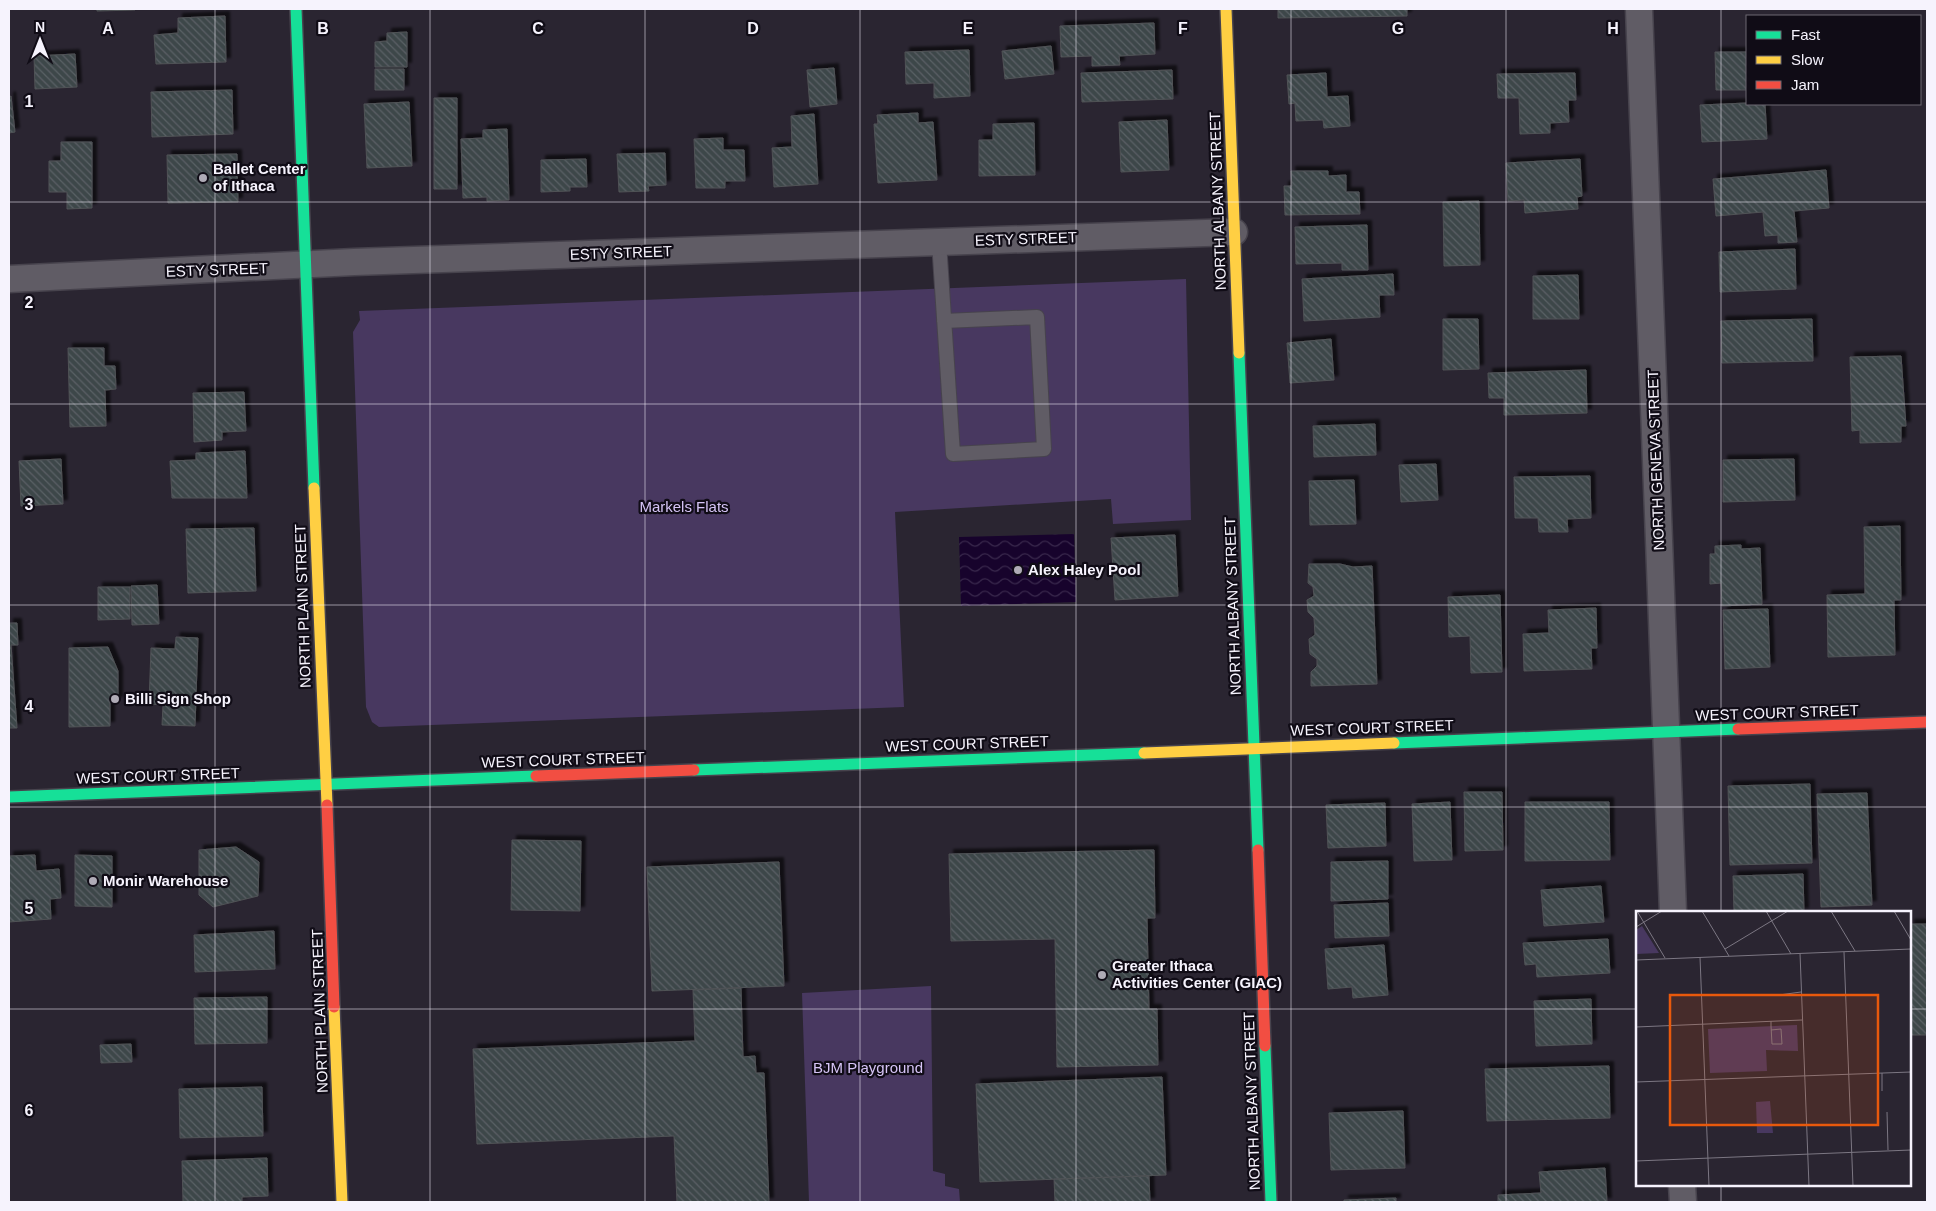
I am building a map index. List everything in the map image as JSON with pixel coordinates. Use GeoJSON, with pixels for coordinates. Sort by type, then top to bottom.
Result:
{"type":"FeatureCollection","features":[{"type":"Feature","properties":{"kind":"street","name":"NORTH PLAIN STREET"},"geometry":{"type":"LineString","coordinates":[[296,9],[342,1202]]}},
{"type":"Feature","properties":{"kind":"street","name":"NORTH ALBANY STREET"},"geometry":{"type":"LineString","coordinates":[[1226,9],[1271,1202]]}},
{"type":"Feature","properties":{"kind":"street","name":"NORTH GENEVA STREET"},"geometry":{"type":"LineString","coordinates":[[1639,9],[1673,911]]}},
{"type":"Feature","properties":{"kind":"street","name":"ESTY STREET"},"geometry":{"type":"LineString","coordinates":[[9,279],[305,266],[354,262],[1234,232]]}},
{"type":"Feature","properties":{"kind":"street","name":"WEST COURT STREET"},"geometry":{"type":"LineString","coordinates":[[9,796],[1927,722]]}},
{"type":"Feature","properties":{"kind":"street"},"geometry":{"type":"LineString","coordinates":[[1682,1186],[1683,1202]]}},
{"type":"Feature","properties":{"kind":"lane"},"geometry":{"type":"LineString","coordinates":[[940,242],[944,321],[952,454],[1044,450],[1037,317],[944,321]]}},
{"type":"Feature","properties":{"kind":"green space","name":"Markels Flats"},"geometry":{"type":"Polygon","coordinates":[[[1186,279],[1191,520],[1113,524],[1111,499],[895,512],[904,707],[379,727],[372,722],[366,707],[353,332],[360,320],[359,311],[1186,279]]]}},
{"type":"Feature","properties":{"kind":"green space","name":"BJM Playground"},"geometry":{"type":"Polygon","coordinates":[[[931,986],[933,1171],[945,1174],[945,1186],[959,1189],[960,1202],[809,1202],[802,993],[931,986]]]}},
{"type":"Feature","properties":{"kind":"water","name":"Alex Haley Pool"},"geometry":{"type":"Polygon","coordinates":[[[1074,534],[1076,602],[961,606],[959,537],[1074,534]]]}},
{"type":"Feature","properties":{"kind":"building"},"geometry":{"type":"Polygon","coordinates":[[[97,9],[135,9],[135,10],[97,11],[97,9]]]}},
{"type":"Feature","properties":{"kind":"building"},"geometry":{"type":"Polygon","coordinates":[[[1278,9],[1407,9],[1407,16],[1278,18],[1278,9]]]}},
{"type":"Feature","properties":{"kind":"building"},"geometry":{"type":"Polygon","coordinates":[[[225,16],[226,62],[156,64],[154,35],[178,33],[178,18],[225,16]]]}},
{"type":"Feature","properties":{"kind":"building"},"geometry":{"type":"Polygon","coordinates":[[[1154,23],[1155,54],[1119,56],[1120,65],[1092,66],[1092,56],[1061,57],[1060,26],[1154,23]]]}},
{"type":"Feature","properties":{"kind":"building"},"geometry":{"type":"Polygon","coordinates":[[[407,32],[407,67],[375,67],[375,42],[387,41],[387,33],[407,32]]]}},
{"type":"Feature","properties":{"kind":"building"},"geometry":{"type":"Polygon","coordinates":[[[1051,46],[1054,74],[1005,79],[1002,51],[1051,46]]]}},
{"type":"Feature","properties":{"kind":"building"},"geometry":{"type":"Polygon","coordinates":[[[969,50],[970,96],[934,98],[934,83],[906,84],[905,52],[969,50]]]}},
{"type":"Feature","properties":{"kind":"building"},"geometry":{"type":"Polygon","coordinates":[[[1715,52],[1746,52],[1746,90],[1716,90],[1715,52]]]}},
{"type":"Feature","properties":{"kind":"building"},"geometry":{"type":"Polygon","coordinates":[[[75,54],[77,87],[35,89],[34,56],[75,54]]]}},
{"type":"Feature","properties":{"kind":"building"},"geometry":{"type":"Polygon","coordinates":[[[834,68],[837,104],[810,107],[807,70],[834,68]]]}},
{"type":"Feature","properties":{"kind":"building"},"geometry":{"type":"Polygon","coordinates":[[[375,69],[404,69],[404,90],[375,90],[375,69]]]}},
{"type":"Feature","properties":{"kind":"building"},"geometry":{"type":"Polygon","coordinates":[[[1172,70],[1173,99],[1082,102],[1081,73],[1172,70]]]}},
{"type":"Feature","properties":{"kind":"building"},"geometry":{"type":"Polygon","coordinates":[[[1326,73],[1327,97],[1348,96],[1350,126],[1324,128],[1323,120],[1296,121],[1295,103],[1289,104],[1287,75],[1326,73]]]}},
{"type":"Feature","properties":{"kind":"building"},"geometry":{"type":"Polygon","coordinates":[[[1575,73],[1576,100],[1568,100],[1569,122],[1550,123],[1550,133],[1520,134],[1519,98],[1498,98],[1497,74],[1575,73]]]}},
{"type":"Feature","properties":{"kind":"building"},"geometry":{"type":"Polygon","coordinates":[[[232,90],[233,134],[152,137],[151,92],[232,90]]]}},
{"type":"Feature","properties":{"kind":"building"},"geometry":{"type":"Polygon","coordinates":[[[11,96],[15,132],[9,133],[9,97],[11,96]]]}},
{"type":"Feature","properties":{"kind":"building"},"geometry":{"type":"Polygon","coordinates":[[[434,98],[457,98],[457,189],[434,189],[434,98]]]}},
{"type":"Feature","properties":{"kind":"building"},"geometry":{"type":"Polygon","coordinates":[[[409,102],[412,166],[367,168],[364,104],[409,102]]]}},
{"type":"Feature","properties":{"kind":"building"},"geometry":{"type":"Polygon","coordinates":[[[1746,103],[1746,105],[1765,105],[1767,139],[1702,142],[1700,105],[1746,103]]]}},
{"type":"Feature","properties":{"kind":"building"},"geometry":{"type":"Polygon","coordinates":[[[918,113],[918,123],[933,122],[937,180],[878,183],[874,124],[878,124],[877,115],[918,113]]]}},
{"type":"Feature","properties":{"kind":"building"},"geometry":{"type":"Polygon","coordinates":[[[814,114],[818,184],[774,187],[772,148],[792,147],[791,116],[814,114]]]}},
{"type":"Feature","properties":{"kind":"building"},"geometry":{"type":"Polygon","coordinates":[[[1167,120],[1169,170],[1121,172],[1119,122],[1167,120]]]}},
{"type":"Feature","properties":{"kind":"building"},"geometry":{"type":"Polygon","coordinates":[[[1034,123],[1035,175],[979,176],[979,140],[993,140],[993,124],[1034,123]]]}},
{"type":"Feature","properties":{"kind":"building"},"geometry":{"type":"Polygon","coordinates":[[[507,129],[509,200],[487,201],[487,197],[463,198],[461,139],[483,138],[483,130],[507,129]]]}},
{"type":"Feature","properties":{"kind":"building"},"geometry":{"type":"Polygon","coordinates":[[[723,138],[723,150],[744,150],[745,181],[725,181],[725,188],[696,188],[694,139],[723,138]]]}},
{"type":"Feature","properties":{"kind":"building"},"geometry":{"type":"Polygon","coordinates":[[[61,142],[92,142],[92,208],[67,209],[67,192],[49,192],[49,161],[61,161],[61,142]]]}},
{"type":"Feature","properties":{"kind":"building"},"geometry":{"type":"Polygon","coordinates":[[[665,153],[666,185],[648,186],[649,191],[619,192],[617,154],[665,153]]]}},
{"type":"Feature","properties":{"kind":"building","name":"Ballet Center of Ithaca"},"geometry":{"type":"Polygon","coordinates":[[[237,154],[238,202],[168,203],[167,155],[237,154]]]}},
{"type":"Feature","properties":{"kind":"building"},"geometry":{"type":"Polygon","coordinates":[[[586,159],[587,187],[570,187],[570,191],[541,192],[541,160],[586,159]]]}},
{"type":"Feature","properties":{"kind":"building"},"geometry":{"type":"Polygon","coordinates":[[[1580,159],[1582,196],[1577,197],[1578,209],[1525,213],[1524,200],[1508,201],[1506,163],[1580,159]]]}},
{"type":"Feature","properties":{"kind":"building"},"geometry":{"type":"Polygon","coordinates":[[[1826,170],[1829,208],[1794,211],[1797,242],[1778,243],[1778,235],[1765,236],[1763,212],[1716,216],[1713,179],[1826,170]]]}},
{"type":"Feature","properties":{"kind":"building"},"geometry":{"type":"Polygon","coordinates":[[[1291,171],[1328,171],[1328,176],[1346,175],[1346,192],[1359,192],[1360,214],[1285,215],[1284,186],[1292,186],[1291,171]]]}},
{"type":"Feature","properties":{"kind":"building"},"geometry":{"type":"Polygon","coordinates":[[[1479,201],[1480,265],[1444,266],[1443,202],[1479,201]]]}},
{"type":"Feature","properties":{"kind":"building"},"geometry":{"type":"Polygon","coordinates":[[[1367,225],[1368,270],[1342,270],[1342,263],[1296,264],[1295,227],[1367,225]]]}},
{"type":"Feature","properties":{"kind":"building"},"geometry":{"type":"Polygon","coordinates":[[[1795,249],[1796,289],[1720,292],[1719,252],[1795,249]]]}},
{"type":"Feature","properties":{"kind":"building"},"geometry":{"type":"Polygon","coordinates":[[[1393,274],[1394,295],[1379,295],[1380,317],[1304,321],[1302,279],[1393,274]]]}},
{"type":"Feature","properties":{"kind":"building"},"geometry":{"type":"Polygon","coordinates":[[[1578,275],[1579,319],[1533,319],[1533,276],[1578,275]]]}},
{"type":"Feature","properties":{"kind":"building"},"geometry":{"type":"Polygon","coordinates":[[[1443,319],[1478,319],[1479,369],[1443,370],[1443,319]]]}},
{"type":"Feature","properties":{"kind":"building"},"geometry":{"type":"Polygon","coordinates":[[[1812,319],[1813,361],[1722,363],[1721,321],[1812,319]]]}},
{"type":"Feature","properties":{"kind":"building"},"geometry":{"type":"Polygon","coordinates":[[[1331,339],[1334,380],[1290,383],[1287,343],[1331,339]]]}},
{"type":"Feature","properties":{"kind":"building"},"geometry":{"type":"Polygon","coordinates":[[[68,348],[104,348],[104,366],[115,366],[116,389],[105,390],[106,426],[70,427],[68,348]]]}},
{"type":"Feature","properties":{"kind":"building"},"geometry":{"type":"Polygon","coordinates":[[[1901,356],[1906,426],[1901,426],[1901,442],[1860,443],[1860,430],[1852,431],[1850,357],[1901,356]]]}},
{"type":"Feature","properties":{"kind":"building"},"geometry":{"type":"Polygon","coordinates":[[[1586,370],[1587,413],[1504,415],[1504,398],[1489,398],[1488,373],[1586,370]]]}},
{"type":"Feature","properties":{"kind":"building"},"geometry":{"type":"Polygon","coordinates":[[[244,392],[246,431],[222,432],[222,440],[194,442],[193,393],[244,392]]]}},
{"type":"Feature","properties":{"kind":"building"},"geometry":{"type":"Polygon","coordinates":[[[1375,424],[1376,455],[1314,457],[1313,426],[1375,424]]]}},
{"type":"Feature","properties":{"kind":"building"},"geometry":{"type":"Polygon","coordinates":[[[245,451],[247,498],[172,498],[170,461],[196,460],[196,453],[245,451]]]}},
{"type":"Feature","properties":{"kind":"building"},"geometry":{"type":"Polygon","coordinates":[[[61,459],[63,504],[21,506],[19,461],[61,459]]]}},
{"type":"Feature","properties":{"kind":"building"},"geometry":{"type":"Polygon","coordinates":[[[1794,459],[1795,500],[1723,502],[1723,460],[1794,459]]]}},
{"type":"Feature","properties":{"kind":"building"},"geometry":{"type":"Polygon","coordinates":[[[1436,464],[1438,500],[1401,502],[1399,465],[1436,464]]]}},
{"type":"Feature","properties":{"kind":"building"},"geometry":{"type":"Polygon","coordinates":[[[1590,476],[1591,518],[1567,519],[1568,532],[1539,532],[1538,518],[1515,518],[1514,477],[1590,476]]]}},
{"type":"Feature","properties":{"kind":"building"},"geometry":{"type":"Polygon","coordinates":[[[1354,480],[1356,524],[1310,525],[1309,481],[1354,480]]]}},
{"type":"Feature","properties":{"kind":"building"},"geometry":{"type":"Polygon","coordinates":[[[1900,526],[1901,600],[1894,600],[1895,655],[1828,657],[1827,595],[1865,594],[1864,527],[1900,526]]]}},
{"type":"Feature","properties":{"kind":"building"},"geometry":{"type":"Polygon","coordinates":[[[254,528],[256,591],[188,593],[186,529],[254,528]]]}},
{"type":"Feature","properties":{"kind":"building"},"geometry":{"type":"Polygon","coordinates":[[[1175,535],[1178,596],[1115,600],[1111,538],[1175,535]]]}},
{"type":"Feature","properties":{"kind":"building"},"geometry":{"type":"Polygon","coordinates":[[[1741,545],[1741,549],[1760,548],[1762,604],[1722,606],[1721,583],[1710,584],[1710,554],[1715,554],[1715,546],[1741,545]]]}},
{"type":"Feature","properties":{"kind":"building"},"geometry":{"type":"Polygon","coordinates":[[[1309,564],[1340,564],[1353,567],[1372,566],[1377,684],[1311,686],[1311,672],[1317,666],[1317,659],[1310,654],[1309,639],[1315,635],[1314,618],[1308,612],[1307,600],[1314,596],[1313,587],[1308,583],[1309,564]]]}},
{"type":"Feature","properties":{"kind":"building"},"geometry":{"type":"Polygon","coordinates":[[[157,585],[159,624],[132,625],[131,586],[157,585]]]}},
{"type":"Feature","properties":{"kind":"building"},"geometry":{"type":"Polygon","coordinates":[[[98,587],[130,587],[130,619],[98,620],[98,587]]]}},
{"type":"Feature","properties":{"kind":"building"},"geometry":{"type":"Polygon","coordinates":[[[1500,595],[1502,672],[1471,673],[1470,636],[1449,637],[1448,597],[1500,595]]]}},
{"type":"Feature","properties":{"kind":"building"},"geometry":{"type":"Polygon","coordinates":[[[1596,608],[1597,648],[1591,648],[1592,669],[1524,671],[1523,634],[1549,633],[1548,610],[1596,608]]]}},
{"type":"Feature","properties":{"kind":"building"},"geometry":{"type":"Polygon","coordinates":[[[1768,609],[1770,667],[1725,669],[1723,610],[1768,609]]]}},
{"type":"Feature","properties":{"kind":"building"},"geometry":{"type":"Polygon","coordinates":[[[9,623],[17,623],[18,645],[11,645],[17,728],[9,728],[9,623]]]}},
{"type":"Feature","properties":{"kind":"building"},"geometry":{"type":"Polygon","coordinates":[[[176,637],[198,638],[195,726],[162,725],[163,705],[149,704],[151,648],[175,649],[176,637]]]}},
{"type":"Feature","properties":{"kind":"building"},"geometry":{"type":"Polygon","coordinates":[[[108,647],[118,671],[118,701],[110,701],[110,726],[69,727],[69,648],[108,647]]]}},
{"type":"Feature","properties":{"kind":"building"},"geometry":{"type":"Polygon","coordinates":[[[1810,784],[1812,863],[1730,865],[1728,786],[1810,784]]]}},
{"type":"Feature","properties":{"kind":"building"},"geometry":{"type":"Polygon","coordinates":[[[1464,792],[1502,792],[1503,850],[1465,851],[1464,792]]]}},
{"type":"Feature","properties":{"kind":"building"},"geometry":{"type":"Polygon","coordinates":[[[1867,793],[1872,905],[1821,907],[1817,794],[1867,793]]]}},
{"type":"Feature","properties":{"kind":"building"},"geometry":{"type":"Polygon","coordinates":[[[1450,802],[1452,860],[1414,861],[1412,804],[1450,802]]]}},
{"type":"Feature","properties":{"kind":"building"},"geometry":{"type":"Polygon","coordinates":[[[1525,802],[1609,802],[1610,860],[1525,861],[1525,802]]]}},
{"type":"Feature","properties":{"kind":"building"},"geometry":{"type":"Polygon","coordinates":[[[1385,803],[1386,846],[1328,848],[1326,805],[1385,803]]]}},
{"type":"Feature","properties":{"kind":"building"},"geometry":{"type":"Polygon","coordinates":[[[512,840],[581,841],[580,911],[511,910],[512,840]]]}},
{"type":"Feature","properties":{"kind":"building"},"geometry":{"type":"Polygon","coordinates":[[[236,847],[259,862],[258,896],[213,907],[199,895],[199,850],[236,847]]]}},
{"type":"Feature","properties":{"kind":"building","name":"Greater Ithaca Activities Center (GIAC)"},"geometry":{"type":"Polygon","coordinates":[[[1154,850],[1155,918],[1147,918],[1149,1009],[1157,1009],[1158,1065],[1057,1067],[1055,939],[951,941],[949,854],[1154,850]]]}},
{"type":"Feature","properties":{"kind":"building"},"geometry":{"type":"Polygon","coordinates":[[[35,855],[36,871],[59,869],[61,898],[50,899],[51,919],[9,922],[9,856],[35,855]]]}},
{"type":"Feature","properties":{"kind":"building","name":"Monir Warehouse"},"geometry":{"type":"Polygon","coordinates":[[[75,855],[112,856],[112,907],[75,906],[75,855]]]}},
{"type":"Feature","properties":{"kind":"building"},"geometry":{"type":"Polygon","coordinates":[[[1388,861],[1388,899],[1331,901],[1331,862],[1388,861]]]}},
{"type":"Feature","properties":{"kind":"building"},"geometry":{"type":"Polygon","coordinates":[[[779,862],[784,986],[652,991],[647,867],[779,862]]]}},
{"type":"Feature","properties":{"kind":"building"},"geometry":{"type":"Polygon","coordinates":[[[1803,874],[1804,911],[1734,911],[1733,876],[1803,874]]]}},
{"type":"Feature","properties":{"kind":"building"},"geometry":{"type":"Polygon","coordinates":[[[1601,886],[1604,922],[1544,926],[1541,890],[1601,886]]]}},
{"type":"Feature","properties":{"kind":"building"},"geometry":{"type":"Polygon","coordinates":[[[1388,903],[1389,936],[1335,938],[1334,905],[1388,903]]]}},
{"type":"Feature","properties":{"kind":"building"},"geometry":{"type":"Polygon","coordinates":[[[1911,924],[1927,924],[1927,1035],[1911,1035],[1911,924]]]}},
{"type":"Feature","properties":{"kind":"building"},"geometry":{"type":"Polygon","coordinates":[[[274,931],[275,969],[195,972],[194,935],[274,931]]]}},
{"type":"Feature","properties":{"kind":"building"},"geometry":{"type":"Polygon","coordinates":[[[1608,939],[1610,973],[1537,977],[1536,964],[1525,965],[1523,943],[1608,939]]]}},
{"type":"Feature","properties":{"kind":"building"},"geometry":{"type":"Polygon","coordinates":[[[1384,945],[1388,995],[1353,998],[1352,987],[1328,989],[1325,949],[1384,945]]]}},
{"type":"Feature","properties":{"kind":"building"},"geometry":{"type":"Polygon","coordinates":[[[741,988],[743,1057],[755,1056],[756,1073],[764,1073],[769,1202],[677,1202],[674,1136],[477,1144],[473,1049],[695,1041],[693,990],[741,988]]]}},
{"type":"Feature","properties":{"kind":"building"},"geometry":{"type":"Polygon","coordinates":[[[267,997],[267,1043],[195,1044],[194,998],[267,997]]]}},
{"type":"Feature","properties":{"kind":"building"},"geometry":{"type":"Polygon","coordinates":[[[1591,999],[1592,1044],[1536,1046],[1534,1001],[1591,999]]]}},
{"type":"Feature","properties":{"kind":"building"},"geometry":{"type":"Polygon","coordinates":[[[131,1044],[132,1062],[101,1063],[100,1045],[131,1044]]]}},
{"type":"Feature","properties":{"kind":"building"},"geometry":{"type":"Polygon","coordinates":[[[1609,1066],[1610,1118],[1487,1121],[1485,1069],[1609,1066]]]}},
{"type":"Feature","properties":{"kind":"building"},"geometry":{"type":"Polygon","coordinates":[[[1162,1077],[1166,1175],[980,1182],[976,1084],[1162,1077]]]}},
{"type":"Feature","properties":{"kind":"building"},"geometry":{"type":"Polygon","coordinates":[[[262,1087],[263,1136],[180,1138],[179,1089],[262,1087]]]}},
{"type":"Feature","properties":{"kind":"building"},"geometry":{"type":"Polygon","coordinates":[[[1403,1111],[1405,1168],[1331,1170],[1329,1113],[1403,1111]]]}},
{"type":"Feature","properties":{"kind":"building"},"geometry":{"type":"Polygon","coordinates":[[[267,1158],[268,1196],[242,1197],[242,1202],[183,1202],[182,1161],[267,1158]]]}},
{"type":"Feature","properties":{"kind":"building"},"geometry":{"type":"Polygon","coordinates":[[[1605,1168],[1607,1202],[1498,1202],[1498,1195],[1541,1193],[1539,1172],[1605,1168]]]}},
{"type":"Feature","properties":{"kind":"building"},"geometry":{"type":"Polygon","coordinates":[[[1149,1176],[1150,1202],[1055,1202],[1054,1179],[1149,1176]]]}},
{"type":"Feature","properties":{"kind":"building"},"geometry":{"type":"Polygon","coordinates":[[[1396,1198],[1396,1202],[1344,1202],[1344,1200],[1396,1198]]]}},
{"type":"Feature","properties":{"kind":"traffic: fast"},"geometry":{"type":"LineString","coordinates":[[296,9],[314,488]]}},
{"type":"Feature","properties":{"kind":"traffic: fast"},"geometry":{"type":"LineString","coordinates":[[1239,353],[1258,850]]}},
{"type":"Feature","properties":{"kind":"traffic: fast"},"geometry":{"type":"LineString","coordinates":[[1394,743],[1738,729]]}},
{"type":"Feature","properties":{"kind":"traffic: fast"},"geometry":{"type":"LineString","coordinates":[[694,770],[1144,753]]}},
{"type":"Feature","properties":{"kind":"traffic: fast"},"geometry":{"type":"LineString","coordinates":[[9,797],[536,776]]}},
{"type":"Feature","properties":{"kind":"traffic: fast"},"geometry":{"type":"LineString","coordinates":[[1265,1046],[1271,1202]]}},
{"type":"Feature","properties":{"kind":"traffic: slow"},"geometry":{"type":"LineString","coordinates":[[1226,9],[1239,353]]}},
{"type":"Feature","properties":{"kind":"traffic: slow"},"geometry":{"type":"LineString","coordinates":[[314,488],[327,805]]}},
{"type":"Feature","properties":{"kind":"traffic: slow"},"geometry":{"type":"LineString","coordinates":[[1144,753],[1394,743]]}},
{"type":"Feature","properties":{"kind":"traffic: slow"},"geometry":{"type":"LineString","coordinates":[[334,1007],[342,1202]]}},
{"type":"Feature","properties":{"kind":"traffic: jam"},"geometry":{"type":"LineString","coordinates":[[1738,729],[1927,722]]}},
{"type":"Feature","properties":{"kind":"traffic: jam"},"geometry":{"type":"LineString","coordinates":[[536,776],[694,770]]}},
{"type":"Feature","properties":{"kind":"traffic: jam"},"geometry":{"type":"LineString","coordinates":[[327,805],[334,1007]]}},
{"type":"Feature","properties":{"kind":"traffic: jam"},"geometry":{"type":"LineString","coordinates":[[1258,850],[1265,1046]]}},
{"type":"Feature","properties":{"kind":"place","name":"Ballet Center of Ithaca"},"geometry":{"type":"Point","coordinates":[203,178]}},
{"type":"Feature","properties":{"kind":"place","name":"Alex Haley Pool"},"geometry":{"type":"Point","coordinates":[1018,570]}},
{"type":"Feature","properties":{"kind":"place","name":"Billi Sign Shop"},"geometry":{"type":"Point","coordinates":[115,699]}},
{"type":"Feature","properties":{"kind":"place","name":"Monir Warehouse"},"geometry":{"type":"Point","coordinates":[93,881]}},
{"type":"Feature","properties":{"kind":"place","name":"Greater Ithaca Activities Center (GIAC)"},"geometry":{"type":"Point","coordinates":[1102,975]}}]}
